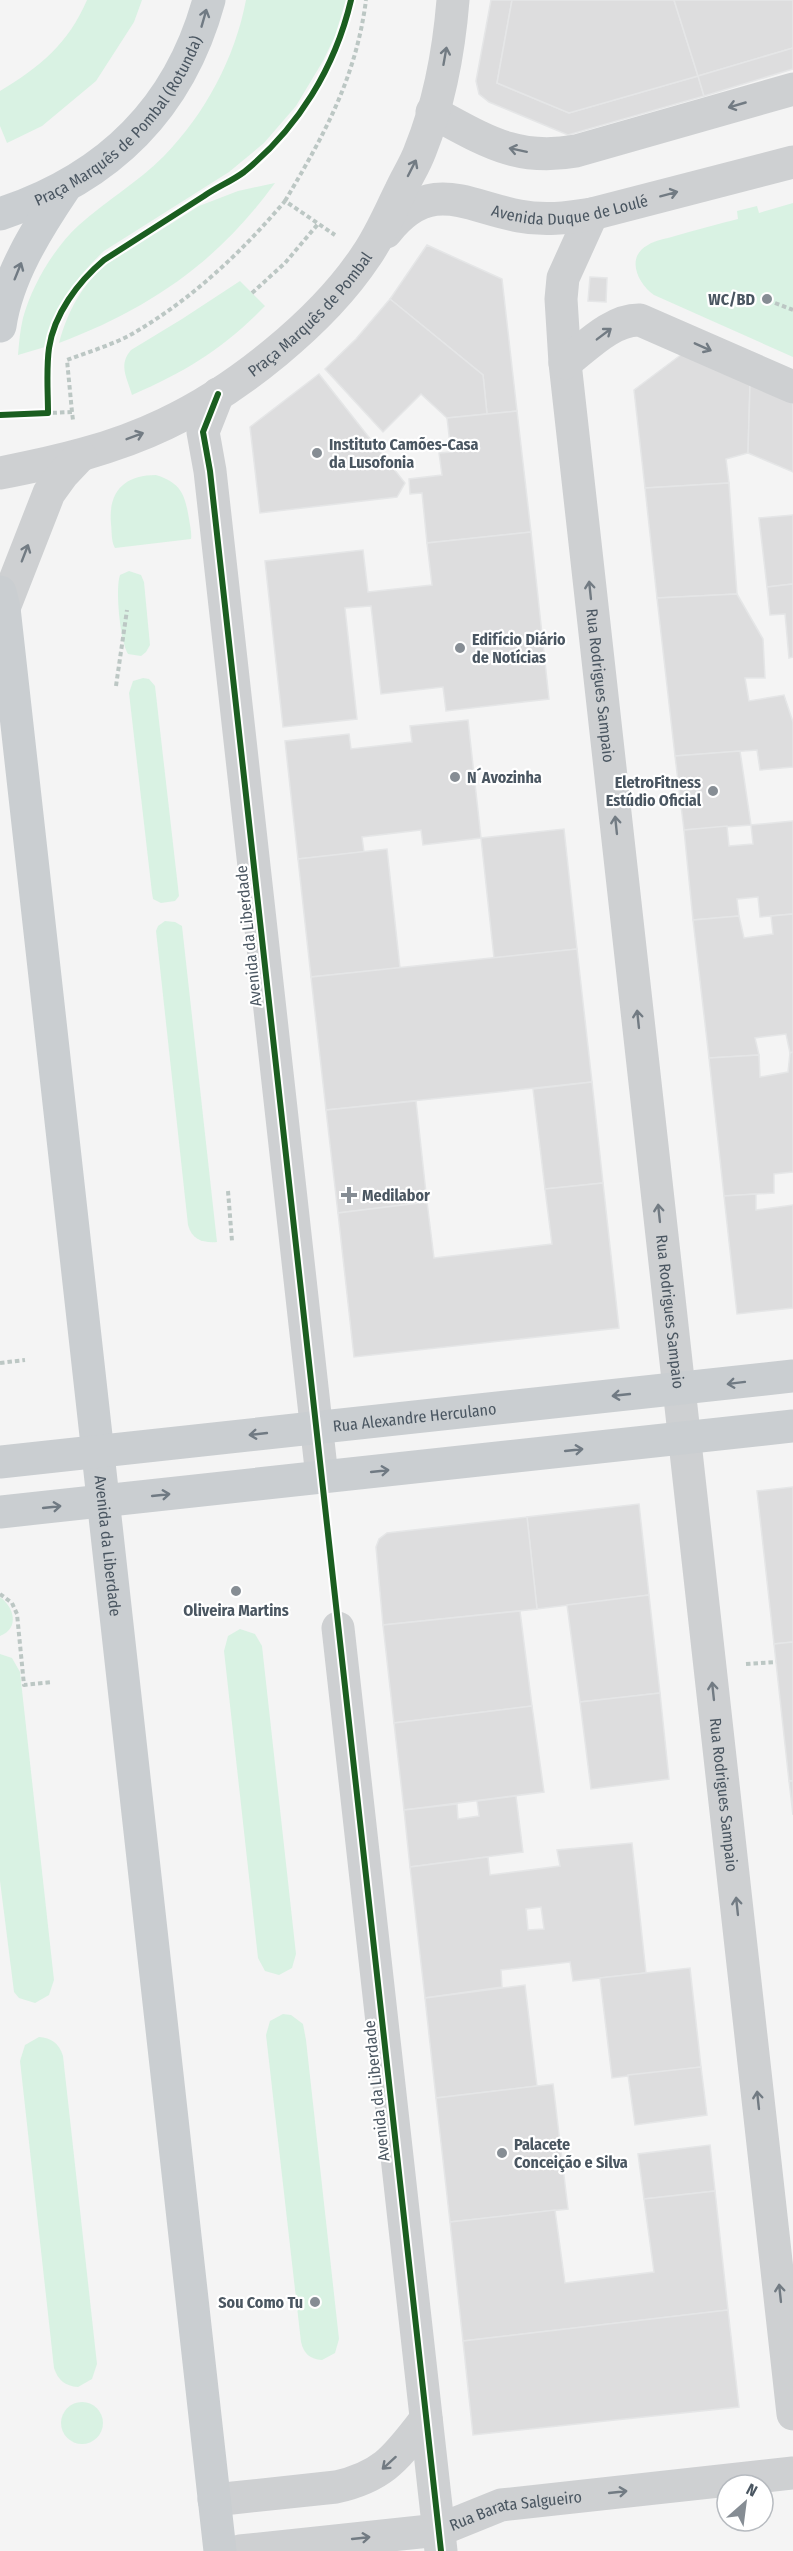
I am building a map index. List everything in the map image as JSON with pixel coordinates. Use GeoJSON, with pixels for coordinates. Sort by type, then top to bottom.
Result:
{"type":"FeatureCollection","features":[{"type":"Feature","properties":{"kind":"main road","name":"Praça Marquês de Pombal (Rotunda)"},"geometry":{"type":"LineString","coordinates":[[0,214],[31,204],[64,189],[116,153],[138,132],[176,82],[190,54],[209,0]]}},
{"type":"Feature","properties":{"kind":"main road"},"geometry":{"type":"LineString","coordinates":[[0,326],[22,262],[41,224],[64,189]]}},
{"type":"Feature","properties":{"kind":"main road","name":"Avenida da Liberdade"},"geometry":{"type":"LineString","coordinates":[[2,600],[220,2551]]}},
{"type":"Feature","properties":{"kind":"main road","name":"Rua Alexandre Herculano"},"geometry":{"type":"LineString","coordinates":[[0,1462],[793,1376]]}},
{"type":"Feature","properties":{"kind":"main road"},"geometry":{"type":"LineString","coordinates":[[0,1512],[793,1426]]}},
{"type":"Feature","properties":{"kind":"street","name":"Praça Marquês de Pombal"},"geometry":{"type":"LineString","coordinates":[[0,473],[80,456],[164,425],[218,394],[284,344],[339,291],[366,257],[384,227],[420,151],[444,64],[453,0]]}},
{"type":"Feature","properties":{"kind":"street"},"geometry":{"type":"LineString","coordinates":[[432,112],[494,145],[540,155],[558,154],[576,151],[793,89]]}},
{"type":"Feature","properties":{"kind":"street","name":"Avenida Duque de Loulé"},"geometry":{"type":"LineString","coordinates":[[366,257],[389,228],[406,212],[421,203],[436,199],[474,202],[517,215],[544,220],[592,214],[793,162]]}},
{"type":"Feature","properties":{"kind":"street","name":"Rua Rodrigues Sampaio"},"geometry":{"type":"LineString","coordinates":[[592,214],[563,278],[561,298],[565,363],[793,2414]]}},
{"type":"Feature","properties":{"kind":"street"},"geometry":{"type":"LineString","coordinates":[[565,363],[622,322],[640,320],[793,387]]}},
{"type":"Feature","properties":{"kind":"street","name":"Avenida da Liberdade"},"geometry":{"type":"LineString","coordinates":[[218,394],[203,432],[210,471],[322,1477]]}},
{"type":"Feature","properties":{"kind":"street"},"geometry":{"type":"LineString","coordinates":[[2,600],[49,493],[80,456]]}},
{"type":"Feature","properties":{"kind":"street","name":"Avenida da Liberdade"},"geometry":{"type":"LineString","coordinates":[[338,1628],[440,2540]]}},
{"type":"Feature","properties":{"kind":"street"},"geometry":{"type":"LineString","coordinates":[[214,2500],[356,2483],[375,2475],[391,2462],[426,2419]]}},
{"type":"Feature","properties":{"kind":"street","name":"Rua Barata Salgueiro"},"geometry":{"type":"LineString","coordinates":[[240,2551],[440,2540],[501,2505],[793,2473]]}},
{"type":"Feature","properties":{"kind":"path"},"geometry":{"type":"LineString","coordinates":[[72,412],[67,360],[130,335],[194,293],[252,239],[285,201],[325,134],[352,68],[366,0]]}},
{"type":"Feature","properties":{"kind":"path"},"geometry":{"type":"LineString","coordinates":[[285,201],[366,257]]}},
{"type":"Feature","properties":{"kind":"path"},"geometry":{"type":"LineString","coordinates":[[252,293],[285,263],[318,224]]}},
{"type":"Feature","properties":{"kind":"path"},"geometry":{"type":"LineString","coordinates":[[775,303],[793,310]]}},
{"type":"Feature","properties":{"kind":"path"},"geometry":{"type":"LineString","coordinates":[[0,415],[48,413],[48,402]]}},
{"type":"Feature","properties":{"kind":"path"},"geometry":{"type":"LineString","coordinates":[[116,686],[127,610]]}},
{"type":"Feature","properties":{"kind":"path"},"geometry":{"type":"LineString","coordinates":[[228,1191],[232,1241]]}},
{"type":"Feature","properties":{"kind":"path"},"geometry":{"type":"LineString","coordinates":[[0,1363],[25,1360]]}},
{"type":"Feature","properties":{"kind":"path"},"geometry":{"type":"LineString","coordinates":[[0,1594],[12,1603],[17,1614],[24,1685],[52,1682]]}},
{"type":"Feature","properties":{"kind":"green space"},"geometry":{"type":"Polygon","coordinates":[[[87,0],[142,0],[134,22],[96,81],[42,126],[7,143],[0,126],[0,91],[28,73],[62,42],[87,0]]]}},
{"type":"Feature","properties":{"kind":"green space"},"geometry":{"type":"Polygon","coordinates":[[[246,0],[346,0],[335,36],[323,61],[296,106],[264,143],[229,172],[104,251],[84,272],[68,294],[55,319],[45,347],[18,355],[20,332],[27,305],[45,268],[79,225],[154,166],[193,122],[226,64],[246,0]]]}},
{"type":"Feature","properties":{"kind":"green space"},"geometry":{"type":"Polygon","coordinates":[[[275,183],[230,237],[179,280],[123,315],[59,343],[66,320],[77,299],[90,280],[107,264],[199,206],[238,191],[275,183]]]}},
{"type":"Feature","properties":{"kind":"green space"},"geometry":{"type":"Polygon","coordinates":[[[793,203],[793,357],[654,295],[639,278],[636,270],[637,256],[651,243],[738,219],[737,211],[757,206],[759,213],[793,203]]]}},
{"type":"Feature","properties":{"kind":"green space"},"geometry":{"type":"Polygon","coordinates":[[[240,281],[265,306],[234,335],[203,358],[132,395],[124,366],[131,350],[240,281]]]}},
{"type":"Feature","properties":{"kind":"green space"},"geometry":{"type":"Polygon","coordinates":[[[156,475],[171,482],[183,496],[191,539],[115,548],[112,539],[111,513],[115,494],[120,487],[135,478],[156,475]]]}},
{"type":"Feature","properties":{"kind":"green space"},"geometry":{"type":"Polygon","coordinates":[[[129,571],[141,575],[144,582],[150,645],[141,656],[128,654],[121,627],[118,603],[120,575],[129,571]]]}},
{"type":"Feature","properties":{"kind":"green space"},"geometry":{"type":"Polygon","coordinates":[[[149,679],[155,686],[179,896],[175,901],[161,903],[153,899],[152,893],[129,693],[133,681],[149,679]]]}},
{"type":"Feature","properties":{"kind":"green space"},"geometry":{"type":"Polygon","coordinates":[[[165,921],[175,922],[182,926],[217,1242],[199,1240],[192,1234],[188,1225],[156,931],[158,926],[165,921]]]}},
{"type":"Feature","properties":{"kind":"green space"},"geometry":{"type":"Polygon","coordinates":[[[0,1597],[9,1606],[13,1617],[10,1628],[0,1636],[0,1597]]]}},
{"type":"Feature","properties":{"kind":"green space"},"geometry":{"type":"Polygon","coordinates":[[[240,1629],[255,1634],[262,1646],[296,1954],[292,1968],[279,1975],[265,1971],[258,1958],[224,1651],[228,1636],[240,1629]]]}},
{"type":"Feature","properties":{"kind":"green space"},"geometry":{"type":"Polygon","coordinates":[[[0,1654],[12,1658],[20,1672],[54,1980],[49,1995],[35,2003],[19,1998],[14,1992],[0,1881],[0,1654]]]}},
{"type":"Feature","properties":{"kind":"green space"},"geometry":{"type":"Polygon","coordinates":[[[283,2014],[291,2015],[303,2024],[306,2040],[339,2339],[335,2353],[322,2360],[308,2355],[301,2342],[266,2035],[270,2021],[283,2014]]]}},
{"type":"Feature","properties":{"kind":"green space"},"geometry":{"type":"Polygon","coordinates":[[[39,2037],[54,2042],[63,2056],[97,2364],[92,2379],[78,2387],[63,2382],[54,2368],[20,2061],[25,2045],[39,2037]]]}},
{"type":"Feature","properties":{"kind":"green space"},"geometry":{"type":"Polygon","coordinates":[[[82,2402],[97,2408],[103,2423],[97,2438],[82,2444],[67,2438],[61,2423],[67,2408],[82,2402]]]}},
{"type":"Feature","properties":{"kind":"building"},"geometry":{"type":"Polygon","coordinates":[[[491,0],[512,0],[497,83],[569,113],[698,76],[704,96],[568,135],[489,102],[479,94],[476,81],[491,0]]]}},
{"type":"Feature","properties":{"kind":"building"},"geometry":{"type":"Polygon","coordinates":[[[512,0],[674,0],[698,76],[569,113],[497,83],[512,0]]]}},
{"type":"Feature","properties":{"kind":"building"},"geometry":{"type":"Polygon","coordinates":[[[674,0],[793,0],[793,48],[698,76],[674,0]]]}},
{"type":"Feature","properties":{"kind":"building"},"geometry":{"type":"Polygon","coordinates":[[[793,48],[793,69],[704,96],[698,76],[793,48]]]}},
{"type":"Feature","properties":{"kind":"building"},"geometry":{"type":"Polygon","coordinates":[[[427,245],[502,279],[517,411],[487,414],[483,375],[390,299],[427,245]]]}},
{"type":"Feature","properties":{"kind":"building"},"geometry":{"type":"Polygon","coordinates":[[[590,277],[607,278],[606,302],[588,301],[590,277]]]}},
{"type":"Feature","properties":{"kind":"building"},"geometry":{"type":"Polygon","coordinates":[[[390,299],[483,375],[487,414],[447,418],[421,394],[383,432],[325,369],[356,339],[390,299]]]}},
{"type":"Feature","properties":{"kind":"building"},"geometry":{"type":"Polygon","coordinates":[[[682,354],[750,384],[748,453],[726,459],[729,483],[645,488],[634,390],[682,354]]]}},
{"type":"Feature","properties":{"kind":"building","name":"Instituto Camões-Casa da Lusofonia"},"geometry":{"type":"Polygon","coordinates":[[[319,374],[405,483],[397,497],[260,513],[250,427],[319,374]]]}},
{"type":"Feature","properties":{"kind":"building"},"geometry":{"type":"Polygon","coordinates":[[[750,384],[793,403],[793,472],[748,453],[750,384]]]}},
{"type":"Feature","properties":{"kind":"building"},"geometry":{"type":"Polygon","coordinates":[[[517,411],[531,532],[427,543],[422,493],[410,494],[409,479],[442,475],[439,453],[451,452],[447,418],[517,411]]]}},
{"type":"Feature","properties":{"kind":"building"},"geometry":{"type":"Polygon","coordinates":[[[729,483],[737,594],[657,598],[645,488],[729,483]]]}},
{"type":"Feature","properties":{"kind":"building"},"geometry":{"type":"Polygon","coordinates":[[[793,515],[793,584],[767,587],[759,518],[793,515]]]}},
{"type":"Feature","properties":{"kind":"building","name":"Edifício Diário de Notícias"},"geometry":{"type":"Polygon","coordinates":[[[531,532],[549,699],[446,711],[443,687],[381,694],[371,606],[345,608],[357,719],[283,727],[265,561],[363,550],[368,592],[432,585],[427,543],[531,532]]]}},
{"type":"Feature","properties":{"kind":"building"},"geometry":{"type":"Polygon","coordinates":[[[793,584],[793,657],[789,658],[785,614],[770,615],[767,587],[793,584]]]}},
{"type":"Feature","properties":{"kind":"building"},"geometry":{"type":"Polygon","coordinates":[[[737,594],[763,639],[765,678],[745,678],[749,701],[784,695],[793,722],[793,767],[760,770],[757,750],[675,756],[657,598],[737,594]]]}},
{"type":"Feature","properties":{"kind":"building"},"geometry":{"type":"Polygon","coordinates":[[[468,720],[481,838],[423,845],[421,830],[362,837],[364,852],[298,859],[285,741],[349,734],[351,749],[412,742],[410,726],[468,720]]]}},
{"type":"Feature","properties":{"kind":"building","name":"EletroFitness Estúdio Oficial"},"geometry":{"type":"Polygon","coordinates":[[[740,751],[751,825],[684,830],[675,756],[740,751]]]}},
{"type":"Feature","properties":{"kind":"building"},"geometry":{"type":"Polygon","coordinates":[[[793,821],[793,914],[760,917],[758,897],[737,899],[739,916],[693,920],[684,830],[727,826],[729,846],[753,844],[751,825],[793,821]]]}},
{"type":"Feature","properties":{"kind":"building"},"geometry":{"type":"Polygon","coordinates":[[[564,829],[577,949],[494,958],[481,838],[564,829]]]}},
{"type":"Feature","properties":{"kind":"building"},"geometry":{"type":"Polygon","coordinates":[[[387,849],[400,968],[311,977],[298,859],[387,849]]]}},
{"type":"Feature","properties":{"kind":"building"},"geometry":{"type":"Polygon","coordinates":[[[793,914],[793,1052],[790,1053],[786,1034],[755,1038],[759,1055],[709,1058],[693,920],[739,916],[744,938],[773,934],[771,916],[793,914]]]}},
{"type":"Feature","properties":{"kind":"building"},"geometry":{"type":"Polygon","coordinates":[[[577,949],[592,1082],[326,1110],[311,977],[577,949]]]}},
{"type":"Feature","properties":{"kind":"building"},"geometry":{"type":"Polygon","coordinates":[[[793,1052],[793,1172],[774,1174],[774,1193],[724,1196],[709,1058],[759,1055],[760,1077],[788,1072],[790,1053],[793,1052]]]}},
{"type":"Feature","properties":{"kind":"building"},"geometry":{"type":"Polygon","coordinates":[[[592,1082],[603,1183],[545,1189],[533,1089],[592,1082]]]}},
{"type":"Feature","properties":{"kind":"building"},"geometry":{"type":"Polygon","coordinates":[[[416,1101],[427,1202],[338,1213],[326,1110],[416,1101]]]}},
{"type":"Feature","properties":{"kind":"building"},"geometry":{"type":"Polygon","coordinates":[[[603,1183],[619,1328],[354,1357],[338,1213],[427,1202],[434,1258],[552,1244],[545,1189],[603,1183]]]}},
{"type":"Feature","properties":{"kind":"building"},"geometry":{"type":"Polygon","coordinates":[[[756,1194],[756,1210],[793,1205],[793,1308],[737,1314],[724,1196],[756,1194]]]}},
{"type":"Feature","properties":{"kind":"building"},"geometry":{"type":"Polygon","coordinates":[[[793,1487],[793,1642],[774,1644],[757,1491],[793,1487]]]}},
{"type":"Feature","properties":{"kind":"building"},"geometry":{"type":"Polygon","coordinates":[[[639,1504],[649,1595],[537,1609],[527,1517],[639,1504]]]}},
{"type":"Feature","properties":{"kind":"building"},"geometry":{"type":"Polygon","coordinates":[[[527,1517],[537,1609],[383,1625],[376,1547],[379,1539],[387,1533],[527,1517]]]}},
{"type":"Feature","properties":{"kind":"building"},"geometry":{"type":"Polygon","coordinates":[[[649,1595],[660,1693],[580,1702],[567,1605],[649,1595]]]}},
{"type":"Feature","properties":{"kind":"building"},"geometry":{"type":"Polygon","coordinates":[[[520,1611],[532,1706],[394,1723],[383,1625],[520,1611]]]}},
{"type":"Feature","properties":{"kind":"building"},"geometry":{"type":"Polygon","coordinates":[[[793,1642],[793,1781],[789,1781],[774,1644],[793,1642]]]}},
{"type":"Feature","properties":{"kind":"building"},"geometry":{"type":"Polygon","coordinates":[[[660,1693],[669,1779],[591,1789],[580,1702],[660,1693]]]}},
{"type":"Feature","properties":{"kind":"building"},"geometry":{"type":"Polygon","coordinates":[[[532,1706],[544,1792],[404,1810],[394,1723],[532,1706]]]}},
{"type":"Feature","properties":{"kind":"building"},"geometry":{"type":"Polygon","coordinates":[[[789,1781],[793,1781],[793,1815],[789,1781]]]}},
{"type":"Feature","properties":{"kind":"building"},"geometry":{"type":"Polygon","coordinates":[[[516,1796],[523,1852],[410,1867],[404,1810],[457,1804],[458,1819],[479,1816],[477,1801],[516,1796]]]}},
{"type":"Feature","properties":{"kind":"building"},"geometry":{"type":"Polygon","coordinates":[[[632,1843],[646,1973],[573,1981],[570,1962],[501,1970],[502,1987],[425,1998],[410,1867],[488,1857],[490,1875],[560,1866],[557,1850],[632,1843]],[[541,1907],[526,1909],[528,1930],[544,1929],[541,1907]]]}},
{"type":"Feature","properties":{"kind":"building"},"geometry":{"type":"Polygon","coordinates":[[[690,1968],[701,2067],[612,2078],[600,1978],[690,1968]]]}},
{"type":"Feature","properties":{"kind":"building"},"geometry":{"type":"Polygon","coordinates":[[[525,1985],[537,2086],[436,2098],[425,1998],[525,1985]]]}},
{"type":"Feature","properties":{"kind":"building"},"geometry":{"type":"Polygon","coordinates":[[[701,2067],[707,2115],[635,2125],[628,2075],[701,2067]]]}},
{"type":"Feature","properties":{"kind":"building","name":"Palacete Conceição e Silva"},"geometry":{"type":"Polygon","coordinates":[[[553,2084],[568,2209],[450,2222],[436,2098],[553,2084]]]}},
{"type":"Feature","properties":{"kind":"building"},"geometry":{"type":"Polygon","coordinates":[[[710,2145],[715,2191],[644,2199],[638,2154],[710,2145]]]}},
{"type":"Feature","properties":{"kind":"building"},"geometry":{"type":"Polygon","coordinates":[[[715,2191],[728,2310],[463,2341],[450,2222],[555,2210],[565,2283],[654,2272],[644,2199],[715,2191]]]}},
{"type":"Feature","properties":{"kind":"building"},"geometry":{"type":"Polygon","coordinates":[[[728,2310],[739,2407],[473,2435],[463,2341],[728,2310]]]}},
{"type":"Feature","properties":{"kind":"cycle path"},"geometry":{"type":"LineString","coordinates":[[0,415],[48,413],[49,348],[56,323],[76,289],[104,260],[235,178],[263,155],[281,136],[312,95],[335,49],[351,0]]}},
{"type":"Feature","properties":{"kind":"cycle path"},"geometry":{"type":"LineString","coordinates":[[218,394],[203,432],[210,471],[441,2551]]}},
{"type":"Feature","properties":{"kind":"place","name":"WC/BD"},"geometry":{"type":"Point","coordinates":[767,299]}},
{"type":"Feature","properties":{"kind":"place","name":"Instituto Camões-Casa da Lusofonia"},"geometry":{"type":"Point","coordinates":[317,453]}},
{"type":"Feature","properties":{"kind":"place","name":"Edifício Diário de Notícias"},"geometry":{"type":"Point","coordinates":[460,648]}},
{"type":"Feature","properties":{"kind":"place","name":"N´Avozinha"},"geometry":{"type":"Point","coordinates":[455,777]}},
{"type":"Feature","properties":{"kind":"place","name":"EletroFitness Estúdio Oficial"},"geometry":{"type":"Point","coordinates":[713,791]}},
{"type":"Feature","properties":{"kind":"place","name":"Medilabor"},"geometry":{"type":"Point","coordinates":[349,1195]}},
{"type":"Feature","properties":{"kind":"place","name":"Oliveira Martins"},"geometry":{"type":"Point","coordinates":[236,1591]}},
{"type":"Feature","properties":{"kind":"place","name":"Palacete Conceição e Silva"},"geometry":{"type":"Point","coordinates":[502,2153]}},
{"type":"Feature","properties":{"kind":"place","name":"Sou Como Tu"},"geometry":{"type":"Point","coordinates":[315,2302]}}]}
